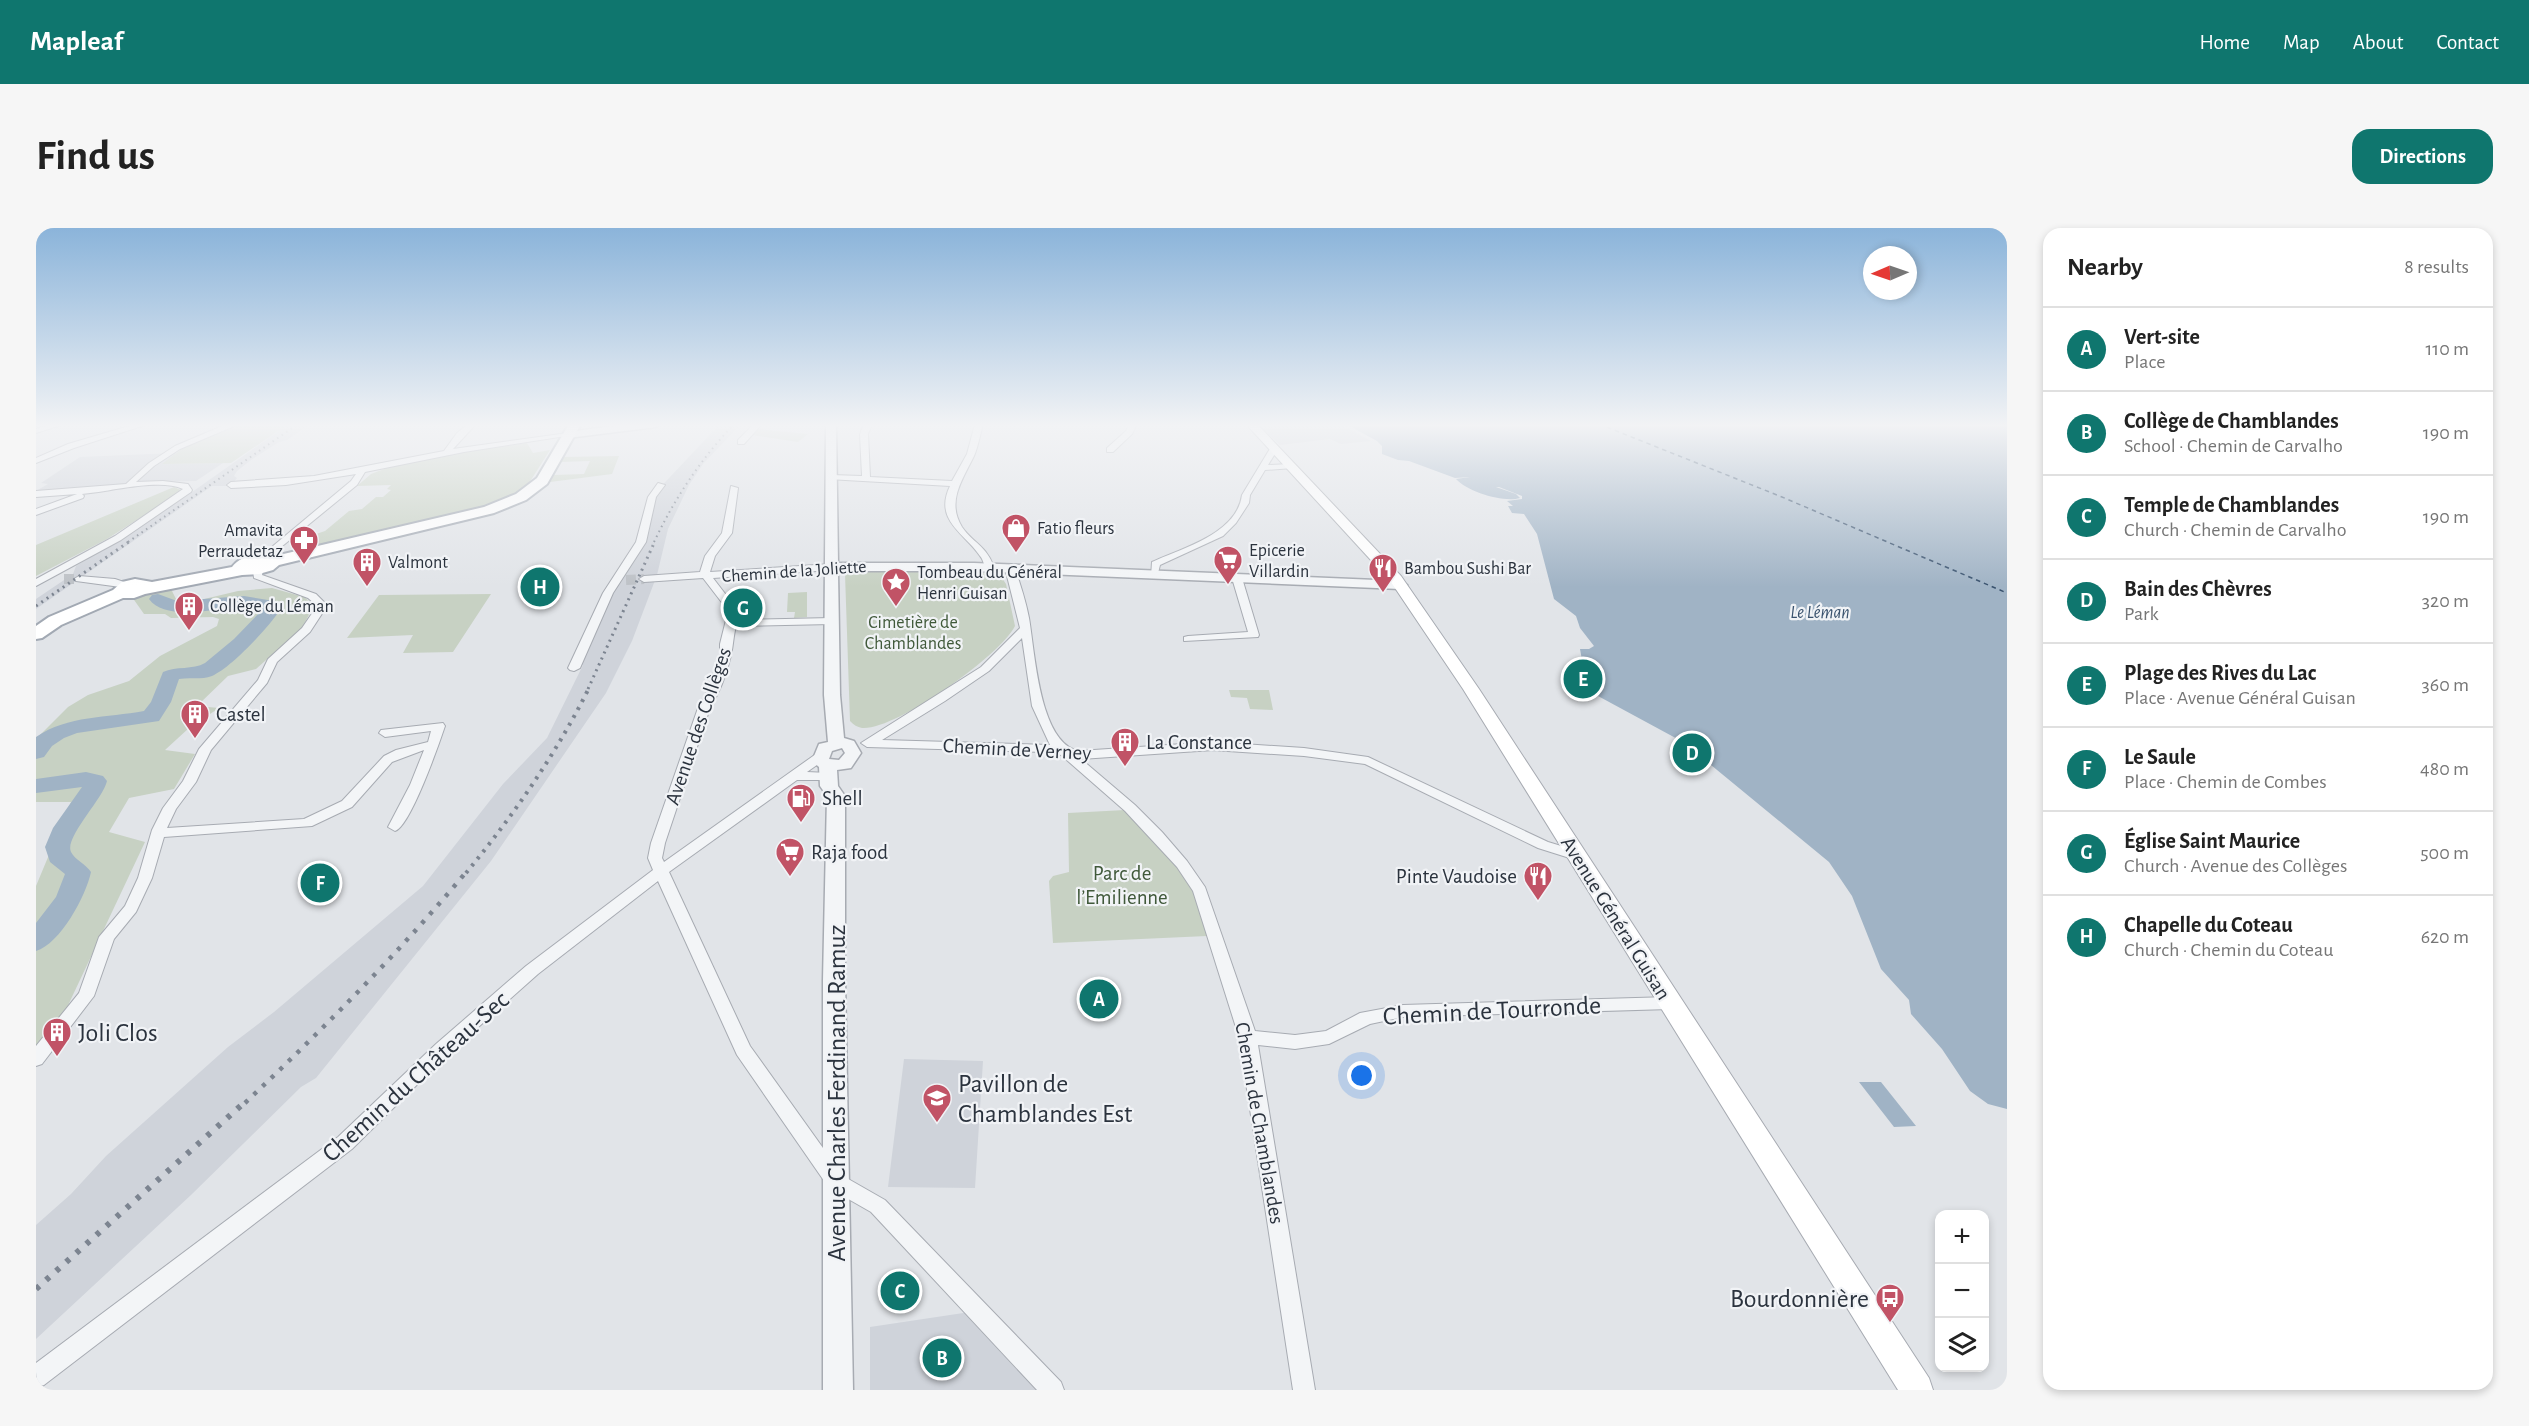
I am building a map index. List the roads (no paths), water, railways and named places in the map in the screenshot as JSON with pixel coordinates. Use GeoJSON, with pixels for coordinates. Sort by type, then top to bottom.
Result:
{"type":"FeatureCollection","features":[{"type":"Feature","properties":{"kind":"main road"},"geometry":{"type":"LineString","coordinates":[[36,634],[65,616],[133,588],[257,564],[422,527],[511,502],[526,494],[544,478]]}},
{"type":"Feature","properties":{"kind":"main road","name":"Avenue Général Guisan"},"geometry":{"type":"LineString","coordinates":[[1301,478],[1400,585],[1471,689],[1917,1390]]}},
{"type":"Feature","properties":{"kind":"street"},"geometry":{"type":"LineString","coordinates":[[128,486],[135,478]]}},
{"type":"Feature","properties":{"kind":"street"},"geometry":{"type":"LineString","coordinates":[[231,484],[261,484],[309,478]]}},
{"type":"Feature","properties":{"kind":"street"},"geometry":{"type":"LineString","coordinates":[[36,1059],[86,996],[107,937],[131,908],[145,878],[158,832],[205,749],[262,681],[272,661],[302,635],[320,609],[317,599],[257,576],[257,564],[357,478]]}},
{"type":"Feature","properties":{"kind":"street","name":"Avenue Charles Ferdinand Ramuz"},"geometry":{"type":"LineString","coordinates":[[831,478],[832,695],[837,763],[834,980],[838,1390]]}},
{"type":"Feature","properties":{"kind":"street"},"geometry":{"type":"LineString","coordinates":[[852,478],[954,484]]}},
{"type":"Feature","properties":{"kind":"street"},"geometry":{"type":"LineString","coordinates":[[957,478],[950,497],[954,522],[965,537],[986,555],[989,567]]}},
{"type":"Feature","properties":{"kind":"street"},"geometry":{"type":"LineString","coordinates":[[1154,575],[1155,564],[1220,534],[1233,521],[1245,503],[1249,489],[1256,478]]}},
{"type":"Feature","properties":{"kind":"street"},"geometry":{"type":"LineString","coordinates":[[36,494],[178,484],[185,486],[188,490],[113,541],[38,581]]}},
{"type":"Feature","properties":{"kind":"street"},"geometry":{"type":"LineString","coordinates":[[574,668],[597,622],[608,593],[621,580],[640,542],[652,497],[661,485]]}},
{"type":"Feature","properties":{"kind":"street"},"geometry":{"type":"LineString","coordinates":[[706,576],[705,567],[710,556],[727,533],[734,488]]}},
{"type":"Feature","properties":{"kind":"street"},"geometry":{"type":"LineString","coordinates":[[37,511],[93,490]]}},
{"type":"Feature","properties":{"kind":"street","name":"Chemin de la Joliette"},"geometry":{"type":"LineString","coordinates":[[644,579],[831,567],[914,565],[1400,585]]}},
{"type":"Feature","properties":{"kind":"street","name":"Chemin de Chamblandes"},"geometry":{"type":"LineString","coordinates":[[1010,568],[1023,614],[1038,706],[1048,731],[1064,753],[1130,808],[1182,864],[1200,891],[1248,1037],[1304,1390]]}},
{"type":"Feature","properties":{"kind":"street","name":"Avenue des Collèges"},"geometry":{"type":"LineString","coordinates":[[706,576],[730,607],[732,623],[724,651],[726,656],[711,697],[704,708],[658,843],[655,858],[743,1050],[836,1182]]}},
{"type":"Feature","properties":{"kind":"street"},"geometry":{"type":"LineString","coordinates":[[1188,639],[1254,635],[1237,578]]}},
{"type":"Feature","properties":{"kind":"street"},"geometry":{"type":"LineString","coordinates":[[38,581],[64,579]]}},
{"type":"Feature","properties":{"kind":"street"},"geometry":{"type":"LineString","coordinates":[[79,579],[115,582],[133,588]]}},
{"type":"Feature","properties":{"kind":"street"},"geometry":{"type":"LineString","coordinates":[[732,623],[832,621]]}},
{"type":"Feature","properties":{"kind":"street","name":"Chemin du Château-Sec"},"geometry":{"type":"LineString","coordinates":[[36,1377],[345,1143],[442,1049],[532,970],[661,871],[794,776],[837,763],[941,699],[984,669],[1025,629]]}},
{"type":"Feature","properties":{"kind":"street"},"geometry":{"type":"LineString","coordinates":[[385,733],[439,726],[417,785],[395,827]]}},
{"type":"Feature","properties":{"kind":"street"},"geometry":{"type":"LineString","coordinates":[[158,832],[307,823],[347,804],[388,759],[400,753],[433,744]]}},
{"type":"Feature","properties":{"kind":"street","name":"Chemin de Verney"},"geometry":{"type":"LineString","coordinates":[[837,763],[1047,748],[1079,755],[1213,746],[1304,752],[1368,761],[1543,845],[1576,855]]}},
{"type":"Feature","properties":{"kind":"street"},"geometry":{"type":"LineString","coordinates":[[794,776],[823,776],[837,763]]}},
{"type":"Feature","properties":{"kind":"street","name":"Chemin de Tourronde"},"geometry":{"type":"LineString","coordinates":[[1248,1037],[1295,1042],[1329,1037],[1366,1018],[1403,1011],[1670,1002]]}},
{"type":"Feature","properties":{"kind":"street"},"geometry":{"type":"LineString","coordinates":[[836,1182],[852,1192],[863,1195],[878,1206],[1053,1390]]}},
{"type":"Feature","properties":{"kind":"water","name":"Le Léman"},"geometry":{"type":"Polygon","coordinates":[[[2007,478],[2007,1109],[1988,1104],[1970,1091],[1942,1049],[1911,1014],[1909,1000],[1881,969],[1852,896],[1829,862],[1683,742],[1598,696],[1584,671],[1580,649],[1589,649],[1594,646],[1580,628],[1576,616],[1554,599],[1537,534],[1524,514],[1512,513],[1508,506],[1513,506],[1507,501],[1522,499],[1522,496],[1496,487],[1516,494],[1520,498],[1496,498],[1469,488],[1456,479],[2007,478]]]}},
{"type":"Feature","properties":{"kind":"water"},"geometry":{"type":"Polygon","coordinates":[[[1859,1082],[1881,1082],[1916,1126],[1894,1127],[1859,1082]]]}},
{"type":"Feature","properties":{"kind":"waterway"},"geometry":{"type":"LineString","coordinates":[[36,752],[44,741],[71,728],[151,716],[161,702],[170,676],[206,671],[251,633],[271,610],[268,605],[244,601],[174,607],[158,599]]}},
{"type":"Feature","properties":{"kind":"waterway"},"geometry":{"type":"LineString","coordinates":[[36,786],[86,779],[95,781],[88,799],[60,837],[57,847],[59,856],[78,872],[76,882],[62,909],[36,941]]}},
{"type":"Feature","properties":{"kind":"tunnel"},"geometry":{"type":"LineString","coordinates":[[64,579],[79,579]]}},
{"type":"Feature","properties":{"kind":"tunnel"},"geometry":{"type":"LineString","coordinates":[[626,580],[644,579]]}},
{"type":"Feature","properties":{"kind":"railway"},"geometry":{"type":"LineString","coordinates":[[128,542],[220,478]]}},
{"type":"Feature","properties":{"kind":"railway"},"geometry":{"type":"LineString","coordinates":[[654,542],[690,478]]}},
{"type":"Feature","properties":{"kind":"railway"},"geometry":{"type":"LineString","coordinates":[[36,606],[130,541]]}},
{"type":"Feature","properties":{"kind":"railway"},"geometry":{"type":"LineString","coordinates":[[588,689],[655,541]]}},
{"type":"Feature","properties":{"kind":"railway"},"geometry":{"type":"LineString","coordinates":[[466,873],[533,784],[589,688]]}},
{"type":"Feature","properties":{"kind":"railway"},"geometry":{"type":"LineString","coordinates":[[245,1103],[359,990],[467,871]]}},
{"type":"Feature","properties":{"kind":"railway"},"geometry":{"type":"LineString","coordinates":[[36,1289],[246,1101]]}},
{"type":"Feature","properties":{"kind":"place","name":"Fatio fleurs"},"geometry":{"type":"Point","coordinates":[1016,554]}},
{"type":"Feature","properties":{"kind":"place","name":"Amavita Perraudetaz"},"geometry":{"type":"Point","coordinates":[304,566]}},
{"type":"Feature","properties":{"kind":"place","name":"Epicerie Villardin"},"geometry":{"type":"Point","coordinates":[1228,586]}},
{"type":"Feature","properties":{"kind":"place","name":"Chapelle du Coteau"},"geometry":{"type":"Point","coordinates":[540,587]}},
{"type":"Feature","properties":{"kind":"place","name":"Valmont"},"geometry":{"type":"Point","coordinates":[367,588]}},
{"type":"Feature","properties":{"kind":"place","name":"Bambou Sushi Bar"},"geometry":{"type":"Point","coordinates":[1383,594]}},
{"type":"Feature","properties":{"kind":"place","name":"Église Saint Maurice"},"geometry":{"type":"Point","coordinates":[743,608]}},
{"type":"Feature","properties":{"kind":"place","name":"Tombeau du Général Henri Guisan"},"geometry":{"type":"Point","coordinates":[896,608]}},
{"type":"Feature","properties":{"kind":"place","name":"Collège du Léman"},"geometry":{"type":"Point","coordinates":[189,632]}},
{"type":"Feature","properties":{"kind":"place","name":"Plage des Rives du Lac"},"geometry":{"type":"Point","coordinates":[1583,679]}},
{"type":"Feature","properties":{"kind":"place","name":"Castel"},"geometry":{"type":"Point","coordinates":[195,740]}},
{"type":"Feature","properties":{"kind":"place","name":"Bain des Chèvres"},"geometry":{"type":"Point","coordinates":[1692,753]}},
{"type":"Feature","properties":{"kind":"place","name":"La Constance"},"geometry":{"type":"Point","coordinates":[1125,768]}},
{"type":"Feature","properties":{"kind":"place","name":"Shell"},"geometry":{"type":"Point","coordinates":[801,824]}},
{"type":"Feature","properties":{"kind":"place","name":"Raja food"},"geometry":{"type":"Point","coordinates":[790,878]}},
{"type":"Feature","properties":{"kind":"place","name":"Le Saule"},"geometry":{"type":"Point","coordinates":[320,883]}},
{"type":"Feature","properties":{"kind":"place","name":"Pinte Vaudoise"},"geometry":{"type":"Point","coordinates":[1538,902]}},
{"type":"Feature","properties":{"kind":"place","name":"Vert-site"},"geometry":{"type":"Point","coordinates":[1099,999]}},
{"type":"Feature","properties":{"kind":"place","name":"Joli Clos"},"geometry":{"type":"Point","coordinates":[57,1058]}},
{"type":"Feature","properties":{"kind":"place","name":"Pavillon de Chamblandes Est"},"geometry":{"type":"Point","coordinates":[937,1124]}},
{"type":"Feature","properties":{"kind":"place","name":"Temple de Chamblandes"},"geometry":{"type":"Point","coordinates":[900,1291]}},
{"type":"Feature","properties":{"kind":"place","name":"Bourdonnière"},"geometry":{"type":"Point","coordinates":[1890,1324]}},
{"type":"Feature","properties":{"kind":"place","name":"Collège de Chamblandes"},"geometry":{"type":"Point","coordinates":[942,1358]}},
{"type":"Feature","properties":{"kind":"park label","name":"Cimetière de Chamblandes"},"geometry":{"type":"Point","coordinates":[913,632]}},
{"type":"Feature","properties":{"kind":"park label","name":"Parc de l’Emilienne"},"geometry":{"type":"Point","coordinates":[1122,885]}}]}
